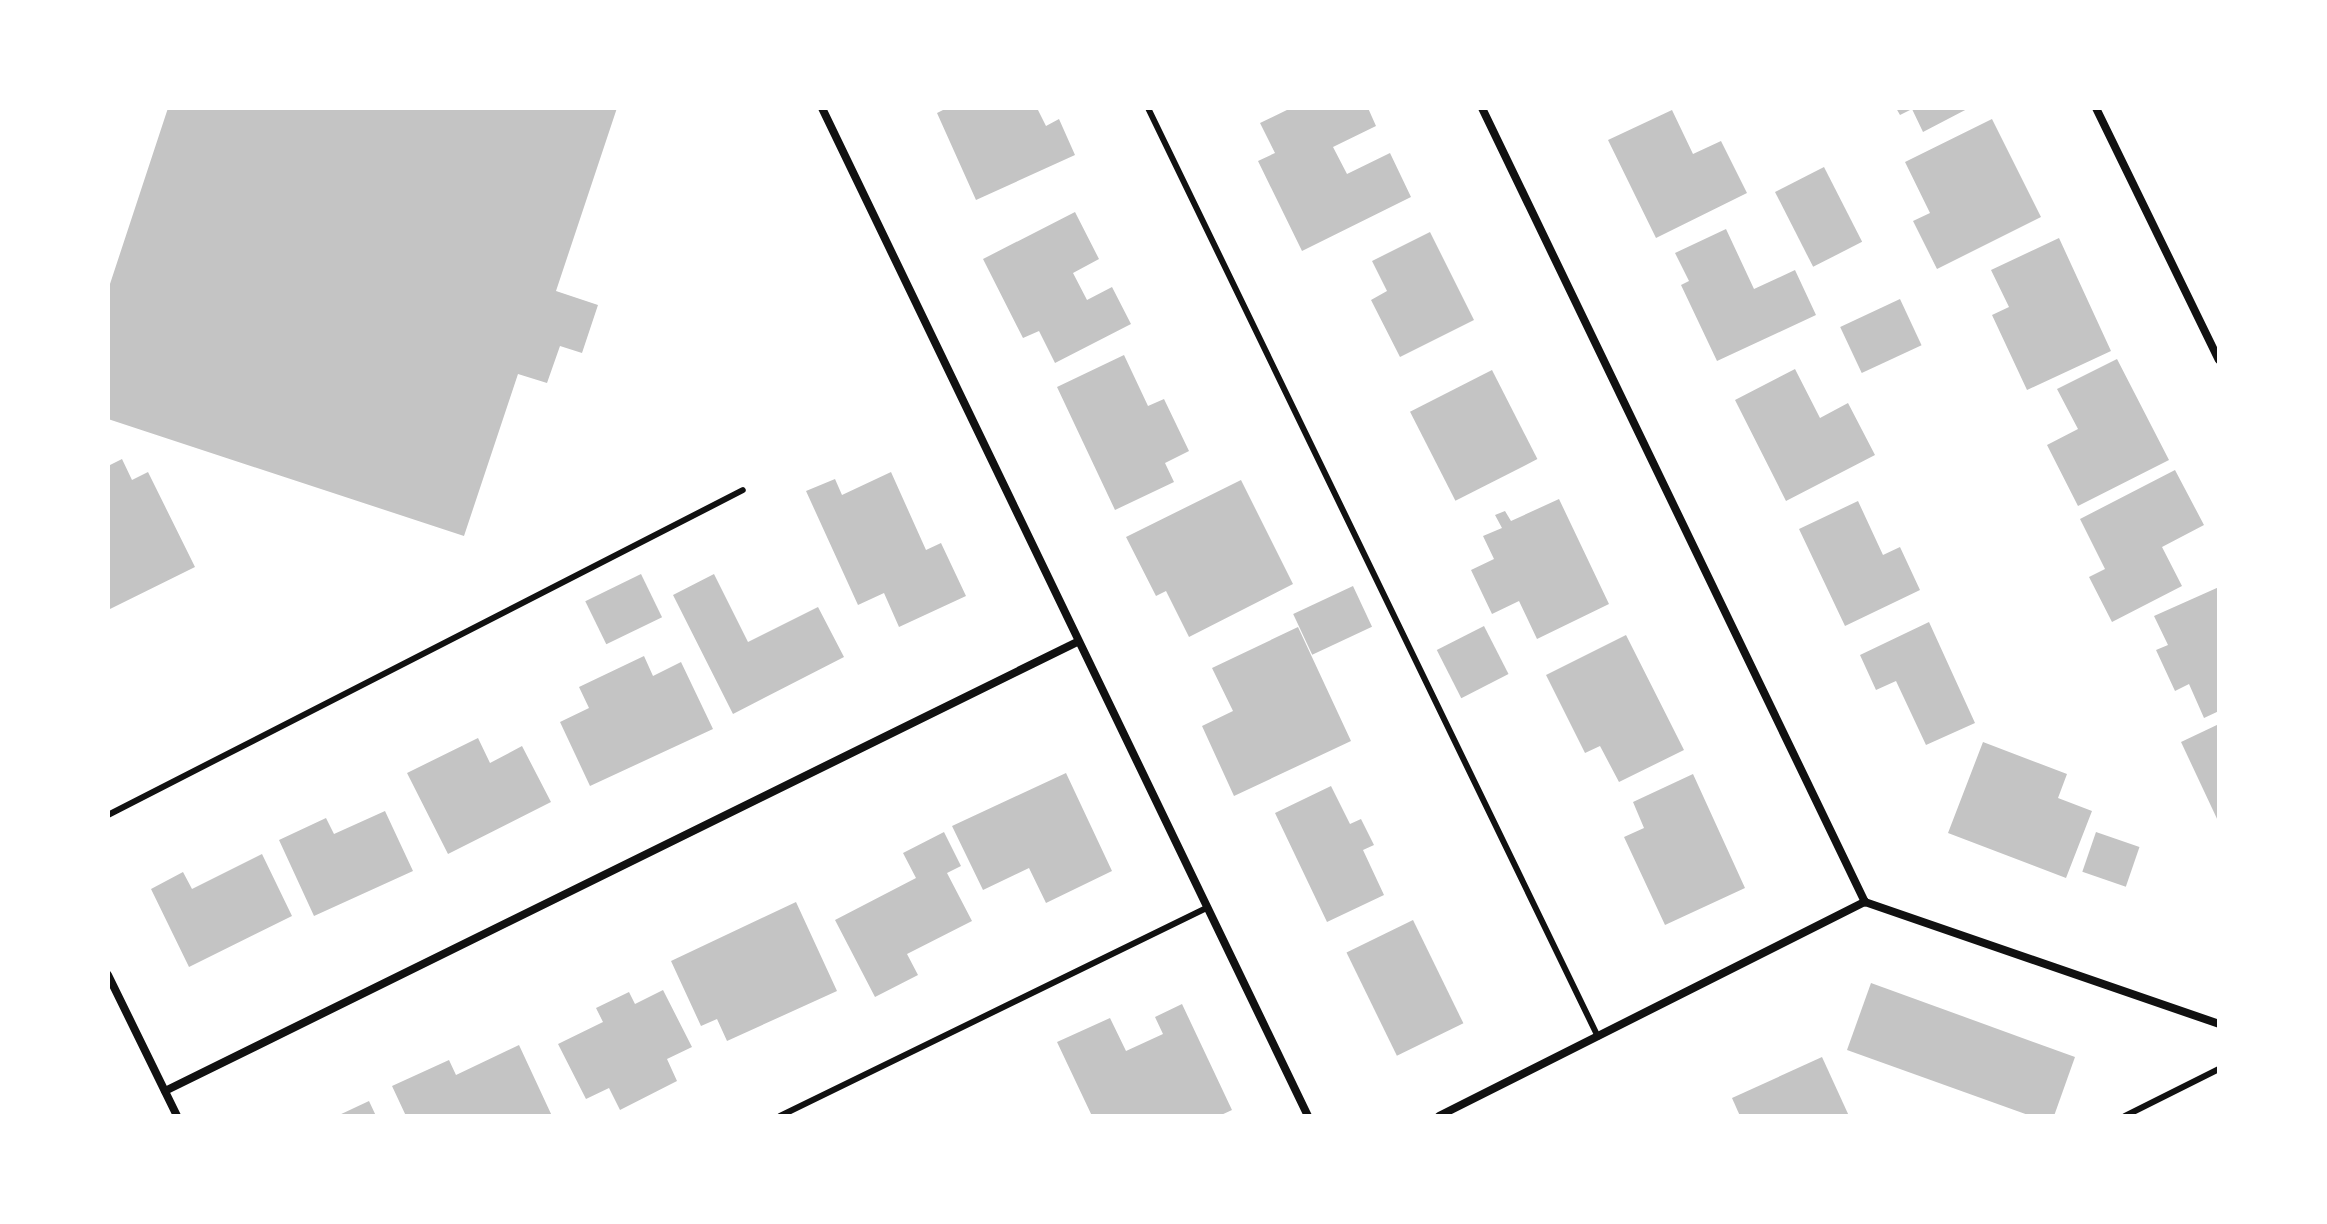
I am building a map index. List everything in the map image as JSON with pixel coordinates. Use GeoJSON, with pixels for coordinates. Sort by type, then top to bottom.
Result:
{"type":"FeatureCollection","features":[{"type":"Feature","properties":{"kind":"street"},"geometry":{"type":"LineString","coordinates":[[822,108],[1308,1116]]}},
{"type":"Feature","properties":{"kind":"street"},"geometry":{"type":"LineString","coordinates":[[1482,108],[1865,902],[2219,1024]]}},
{"type":"Feature","properties":{"kind":"street"},"geometry":{"type":"LineString","coordinates":[[2096,108],[2219,360]]}},
{"type":"Feature","properties":{"kind":"street"},"geometry":{"type":"LineString","coordinates":[[165,1091],[1077,642]]}},
{"type":"Feature","properties":{"kind":"street"},"geometry":{"type":"LineString","coordinates":[[1439,1116],[1865,902]]}},
{"type":"Feature","properties":{"kind":"street"},"geometry":{"type":"LineString","coordinates":[[108,975],[177,1116]]}},
{"type":"Feature","properties":{"kind":"lane"},"geometry":{"type":"LineString","coordinates":[[1148,108],[1598,1037]]}},
{"type":"Feature","properties":{"kind":"lane"},"geometry":{"type":"LineString","coordinates":[[108,815],[743,490]]}},
{"type":"Feature","properties":{"kind":"lane"},"geometry":{"type":"LineString","coordinates":[[780,1116],[1207,908]]}},
{"type":"Feature","properties":{"kind":"lane"},"geometry":{"type":"LineString","coordinates":[[2125,1116],[2219,1069]]}},
{"type":"Feature","properties":{"kind":"building"},"geometry":{"type":"Polygon","coordinates":[[[168,108],[617,108],[556,291],[598,305],[582,353],[560,346],[547,383],[518,374],[464,536],[108,419],[108,290],[168,108]]]}},
{"type":"Feature","properties":{"kind":"building"},"geometry":{"type":"Polygon","coordinates":[[[947,108],[1037,108],[1046,126],[1059,119],[1075,155],[976,200],[937,113],[947,108]]]}},
{"type":"Feature","properties":{"kind":"building"},"geometry":{"type":"Polygon","coordinates":[[[1291,108],[1368,108],[1376,126],[1333,147],[1347,174],[1390,153],[1411,197],[1302,251],[1258,161],[1275,153],[1260,123],[1291,108]]]}},
{"type":"Feature","properties":{"kind":"building"},"geometry":{"type":"Polygon","coordinates":[[[1896,108],[1969,108],[1923,132],[1912,109],[1900,115],[1896,108]]]}},
{"type":"Feature","properties":{"kind":"building"},"geometry":{"type":"Polygon","coordinates":[[[1672,110],[1693,154],[1721,141],[1747,193],[1656,238],[1608,140],[1672,110]]]}},
{"type":"Feature","properties":{"kind":"building"},"geometry":{"type":"Polygon","coordinates":[[[1992,119],[2041,217],[1937,269],[1913,221],[1930,213],[1905,162],[1992,119]]]}},
{"type":"Feature","properties":{"kind":"building"},"geometry":{"type":"Polygon","coordinates":[[[1824,167],[1862,242],[1813,267],[1775,192],[1824,167]]]}},
{"type":"Feature","properties":{"kind":"building"},"geometry":{"type":"Polygon","coordinates":[[[1075,212],[1099,259],[1073,273],[1087,300],[1112,287],[1131,324],[1055,363],[1039,331],[1023,338],[983,259],[1075,212]]]}},
{"type":"Feature","properties":{"kind":"building"},"geometry":{"type":"Polygon","coordinates":[[[1726,229],[1754,289],[1795,270],[1816,315],[1717,361],[1681,285],[1689,281],[1675,253],[1726,229]]]}},
{"type":"Feature","properties":{"kind":"building"},"geometry":{"type":"Polygon","coordinates":[[[1430,232],[1474,320],[1400,357],[1371,300],[1387,291],[1372,261],[1430,232]]]}},
{"type":"Feature","properties":{"kind":"building"},"geometry":{"type":"Polygon","coordinates":[[[2059,238],[2111,351],[2027,390],[1992,315],[2009,307],[1991,270],[2059,238]]]}},
{"type":"Feature","properties":{"kind":"building"},"geometry":{"type":"Polygon","coordinates":[[[1900,299],[1922,345],[1862,373],[1840,327],[1900,299]]]}},
{"type":"Feature","properties":{"kind":"building"},"geometry":{"type":"Polygon","coordinates":[[[1124,355],[1148,406],[1164,399],[1189,451],[1165,463],[1174,482],[1115,510],[1057,387],[1124,355]]]}},
{"type":"Feature","properties":{"kind":"building"},"geometry":{"type":"Polygon","coordinates":[[[2117,359],[2169,460],[2078,506],[2047,445],[2078,429],[2057,389],[2117,359]]]}},
{"type":"Feature","properties":{"kind":"building"},"geometry":{"type":"Polygon","coordinates":[[[1795,369],[1820,418],[1848,403],[1875,455],[1786,501],[1735,400],[1795,369]]]}},
{"type":"Feature","properties":{"kind":"building"},"geometry":{"type":"Polygon","coordinates":[[[1492,370],[1537,459],[1455,501],[1410,412],[1492,370]]]}},
{"type":"Feature","properties":{"kind":"building"},"geometry":{"type":"Polygon","coordinates":[[[122,459],[132,480],[148,472],[195,567],[108,610],[108,466],[122,459]]]}},
{"type":"Feature","properties":{"kind":"building"},"geometry":{"type":"Polygon","coordinates":[[[2175,470],[2204,525],[2162,547],[2182,586],[2112,622],[2089,577],[2105,569],[2080,519],[2175,470]]]}},
{"type":"Feature","properties":{"kind":"building"},"geometry":{"type":"Polygon","coordinates":[[[891,472],[926,550],[941,543],[966,596],[899,627],[884,593],[858,605],[806,491],[835,479],[842,495],[891,472]]]}},
{"type":"Feature","properties":{"kind":"building"},"geometry":{"type":"Polygon","coordinates":[[[1241,480],[1293,584],[1189,637],[1166,591],[1156,596],[1126,537],[1241,480]]]}},
{"type":"Feature","properties":{"kind":"building"},"geometry":{"type":"Polygon","coordinates":[[[1559,499],[1609,604],[1537,639],[1519,601],[1492,614],[1471,570],[1494,559],[1483,536],[1502,528],[1495,515],[1505,511],[1511,521],[1559,499]]]}},
{"type":"Feature","properties":{"kind":"building"},"geometry":{"type":"Polygon","coordinates":[[[1858,501],[1883,555],[1900,547],[1920,590],[1845,626],[1799,529],[1858,501]]]}},
{"type":"Feature","properties":{"kind":"building"},"geometry":{"type":"Polygon","coordinates":[[[641,574],[662,617],[606,644],[585,601],[641,574]]]}},
{"type":"Feature","properties":{"kind":"building"},"geometry":{"type":"Polygon","coordinates":[[[714,574],[748,642],[818,607],[844,657],[733,714],[673,595],[714,574]]]}},
{"type":"Feature","properties":{"kind":"building"},"geometry":{"type":"Polygon","coordinates":[[[1353,586],[1372,627],[1312,655],[1293,614],[1353,586]]]}},
{"type":"Feature","properties":{"kind":"building"},"geometry":{"type":"Polygon","coordinates":[[[2219,587],[2219,711],[2204,718],[2189,684],[2175,691],[2156,650],[2168,645],[2154,616],[2219,587]]]}},
{"type":"Feature","properties":{"kind":"building"},"geometry":{"type":"Polygon","coordinates":[[[1929,622],[1975,723],[1926,745],[1896,681],[1876,690],[1860,655],[1929,622]]]}},
{"type":"Feature","properties":{"kind":"building"},"geometry":{"type":"Polygon","coordinates":[[[1484,626],[1509,674],[1461,698],[1437,650],[1484,626]]]}},
{"type":"Feature","properties":{"kind":"building"},"geometry":{"type":"Polygon","coordinates":[[[1298,627],[1351,741],[1234,796],[1202,726],[1233,711],[1212,668],[1298,627]]]}},
{"type":"Feature","properties":{"kind":"building"},"geometry":{"type":"Polygon","coordinates":[[[1626,635],[1684,750],[1619,782],[1600,746],[1585,753],[1546,675],[1626,635]]]}},
{"type":"Feature","properties":{"kind":"building"},"geometry":{"type":"Polygon","coordinates":[[[644,656],[653,676],[681,662],[713,729],[590,786],[560,722],[589,708],[579,687],[644,656]]]}},
{"type":"Feature","properties":{"kind":"building"},"geometry":{"type":"Polygon","coordinates":[[[2219,724],[2219,823],[2181,742],[2219,724]]]}},
{"type":"Feature","properties":{"kind":"building"},"geometry":{"type":"Polygon","coordinates":[[[478,738],[490,763],[522,746],[551,802],[448,854],[407,773],[478,738]]]}},
{"type":"Feature","properties":{"kind":"building"},"geometry":{"type":"Polygon","coordinates":[[[1983,742],[2067,774],[2058,798],[2092,811],[2066,878],[1948,833],[1983,742]]]}},
{"type":"Feature","properties":{"kind":"building"},"geometry":{"type":"Polygon","coordinates":[[[1066,773],[1112,871],[1046,903],[1029,868],[983,890],[952,826],[1066,773]]]}},
{"type":"Feature","properties":{"kind":"building"},"geometry":{"type":"Polygon","coordinates":[[[1693,774],[1745,888],[1665,925],[1624,837],[1644,828],[1633,802],[1693,774]]]}},
{"type":"Feature","properties":{"kind":"building"},"geometry":{"type":"Polygon","coordinates":[[[1331,786],[1350,824],[1361,819],[1374,845],[1363,850],[1384,895],[1327,922],[1275,813],[1331,786]]]}},
{"type":"Feature","properties":{"kind":"building"},"geometry":{"type":"Polygon","coordinates":[[[385,811],[413,871],[314,916],[279,840],[326,818],[334,834],[385,811]]]}},
{"type":"Feature","properties":{"kind":"building"},"geometry":{"type":"Polygon","coordinates":[[[944,832],[961,866],[947,873],[972,921],[907,954],[918,975],[875,997],[835,920],[916,878],[903,853],[944,832]]]}},
{"type":"Feature","properties":{"kind":"building"},"geometry":{"type":"Polygon","coordinates":[[[2096,832],[2139,847],[2126,887],[2082,872],[2096,832]]]}},
{"type":"Feature","properties":{"kind":"building"},"geometry":{"type":"Polygon","coordinates":[[[262,854],[292,916],[189,967],[151,889],[183,872],[192,889],[262,854]]]}},
{"type":"Feature","properties":{"kind":"building"},"geometry":{"type":"Polygon","coordinates":[[[796,902],[837,991],[727,1041],[717,1019],[701,1026],[671,961],[796,902]]]}},
{"type":"Feature","properties":{"kind":"building"},"geometry":{"type":"Polygon","coordinates":[[[1413,920],[1463,1023],[1397,1056],[1346,952],[1413,920]]]}},
{"type":"Feature","properties":{"kind":"building"},"geometry":{"type":"Polygon","coordinates":[[[1871,983],[2075,1057],[2054,1116],[2031,1116],[1847,1050],[1871,983]]]}},
{"type":"Feature","properties":{"kind":"building"},"geometry":{"type":"Polygon","coordinates":[[[663,990],[692,1047],[667,1059],[677,1081],[620,1110],[609,1088],[586,1099],[558,1044],[603,1022],[596,1008],[629,992],[635,1004],[663,990]]]}},
{"type":"Feature","properties":{"kind":"building"},"geometry":{"type":"Polygon","coordinates":[[[1182,1004],[1232,1110],[1219,1116],[1092,1116],[1057,1042],[1110,1018],[1126,1051],[1163,1034],[1155,1017],[1182,1004]]]}},
{"type":"Feature","properties":{"kind":"building"},"geometry":{"type":"Polygon","coordinates":[[[519,1045],[552,1116],[406,1116],[392,1086],[449,1060],[456,1075],[519,1045]]]}},
{"type":"Feature","properties":{"kind":"building"},"geometry":{"type":"Polygon","coordinates":[[[1822,1057],[1849,1116],[1740,1116],[1732,1098],[1822,1057]]]}},
{"type":"Feature","properties":{"kind":"building"},"geometry":{"type":"Polygon","coordinates":[[[369,1101],[376,1116],[337,1116],[369,1101]]]}}]}
